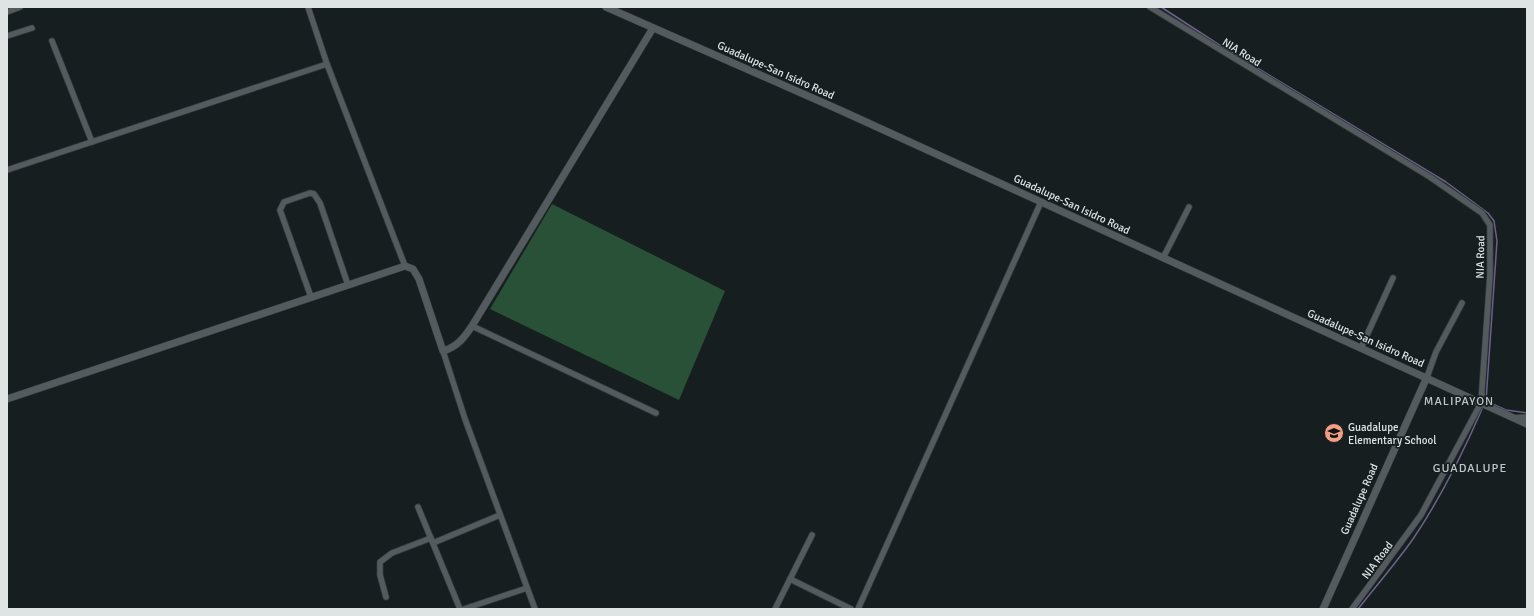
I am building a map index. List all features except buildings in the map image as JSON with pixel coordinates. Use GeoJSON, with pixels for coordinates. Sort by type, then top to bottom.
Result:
{"type":"FeatureCollection","features":[{"type":"Feature","properties":{"kind":"street"},"geometry":{"type":"LineString","coordinates":[[7,12],[20,7]]}},
{"type":"Feature","properties":{"kind":"street"},"geometry":{"type":"LineString","coordinates":[[308,7],[327,64],[405,266]]}},
{"type":"Feature","properties":{"kind":"street","name":"Guadalupe-San Isidro Road"},"geometry":{"type":"LineString","coordinates":[[606,7],[1041,202],[1527,424]]}},
{"type":"Feature","properties":{"kind":"street","name":"NIA Road"},"geometry":{"type":"LineString","coordinates":[[1150,7],[1430,177],[1469,203],[1486,217],[1490,225],[1491,242],[1481,403],[1421,515],[1352,609]]}},
{"type":"Feature","properties":{"kind":"street"},"geometry":{"type":"LineString","coordinates":[[7,36],[32,28]]}},
{"type":"Feature","properties":{"kind":"street"},"geometry":{"type":"LineString","coordinates":[[443,351],[458,344],[472,326],[653,28]]}},
{"type":"Feature","properties":{"kind":"street"},"geometry":{"type":"LineString","coordinates":[[52,41],[92,142]]}},
{"type":"Feature","properties":{"kind":"street"},"geometry":{"type":"LineString","coordinates":[[7,170],[327,64]]}},
{"type":"Feature","properties":{"kind":"street"},"geometry":{"type":"LineString","coordinates":[[311,297],[280,210],[284,202],[310,193],[314,194],[320,203],[348,284]]}},
{"type":"Feature","properties":{"kind":"street"},"geometry":{"type":"LineString","coordinates":[[858,609],[1041,202]]}},
{"type":"Feature","properties":{"kind":"street"},"geometry":{"type":"LineString","coordinates":[[1163,258],[1189,206]]}},
{"type":"Feature","properties":{"kind":"street"},"geometry":{"type":"LineString","coordinates":[[7,399],[348,284],[405,266],[413,269],[419,279],[465,419],[535,609]]}},
{"type":"Feature","properties":{"kind":"street"},"geometry":{"type":"LineString","coordinates":[[1361,348],[1392,278]]}},
{"type":"Feature","properties":{"kind":"street"},"geometry":{"type":"LineString","coordinates":[[1427,378],[1436,352],[1462,303]]}},
{"type":"Feature","properties":{"kind":"street"},"geometry":{"type":"LineString","coordinates":[[472,326],[656,414]]}},
{"type":"Feature","properties":{"kind":"street","name":"Guadalupe Road"},"geometry":{"type":"LineString","coordinates":[[1323,609],[1427,378]]}},
{"type":"Feature","properties":{"kind":"street"},"geometry":{"type":"LineString","coordinates":[[1514,418],[1527,417]]}},
{"type":"Feature","properties":{"kind":"street"},"geometry":{"type":"LineString","coordinates":[[418,507],[460,609]]}},
{"type":"Feature","properties":{"kind":"street"},"geometry":{"type":"LineString","coordinates":[[386,597],[380,575],[380,562],[392,553],[500,515]]}},
{"type":"Feature","properties":{"kind":"street"},"geometry":{"type":"LineString","coordinates":[[775,609],[812,535]]}},
{"type":"Feature","properties":{"kind":"street"},"geometry":{"type":"LineString","coordinates":[[790,579],[851,609]]}},
{"type":"Feature","properties":{"kind":"street"},"geometry":{"type":"LineString","coordinates":[[464,609],[527,588]]}},
{"type":"Feature","properties":{"kind":"green space"},"geometry":{"type":"Polygon","coordinates":[[[552,204],[725,291],[679,400],[490,309],[552,204]]]}},
{"type":"Feature","properties":{"kind":"waterway"},"geometry":{"type":"LineString","coordinates":[[1161,7],[1221,46],[1446,182],[1488,213],[1494,221],[1497,241],[1486,401],[1506,410],[1527,413]]}},
{"type":"Feature","properties":{"kind":"waterway"},"geometry":{"type":"LineString","coordinates":[[1358,609],[1400,557],[1423,524],[1450,476],[1482,409]]}},
{"type":"Feature","properties":{"kind":"place","name":"Guadalupe Elementary School"},"geometry":{"type":"Point","coordinates":[1334,433]}},
{"type":"Feature","properties":{"kind":"district","name":"MALIPAYON"},"geometry":{"type":"Point","coordinates":[1459,401]}},
{"type":"Feature","properties":{"kind":"district","name":"GUADALUPE"},"geometry":{"type":"Point","coordinates":[1470,468]}}]}
